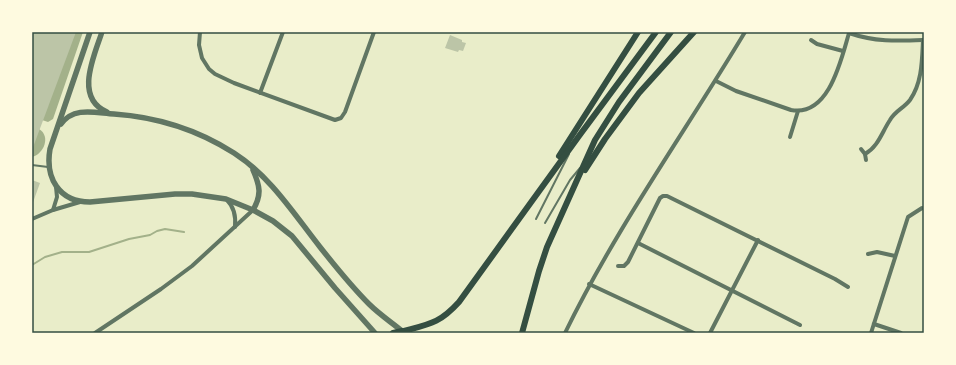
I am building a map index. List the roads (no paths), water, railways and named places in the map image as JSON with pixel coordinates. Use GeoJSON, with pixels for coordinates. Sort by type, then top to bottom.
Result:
{"type":"FeatureCollection","features":[{"type":"Feature","properties":{"kind":"main road"},"geometry":{"type":"LineString","coordinates":[[525,210],[638,32]]}},
{"type":"Feature","properties":{"kind":"main road"},"geometry":{"type":"LineString","coordinates":[[393,333],[431,324],[449,313],[459,302],[656,32]]}},
{"type":"Feature","properties":{"kind":"main road"},"geometry":{"type":"LineString","coordinates":[[522,333],[547,247],[585,162],[605,123],[671,32]]}},
{"type":"Feature","properties":{"kind":"main road"},"geometry":{"type":"LineString","coordinates":[[574,186],[638,93],[694,32]]}},
{"type":"Feature","properties":{"kind":"street"},"geometry":{"type":"LineString","coordinates":[[54,210],[58,197],[48,167],[50,149],[90,32]]}},
{"type":"Feature","properties":{"kind":"street"},"geometry":{"type":"LineString","coordinates":[[102,32],[88,76],[88,89],[97,106],[111,114]]}},
{"type":"Feature","properties":{"kind":"street"},"geometry":{"type":"LineString","coordinates":[[200,32],[200,52],[202,58],[209,69],[222,78],[331,120],[338,119],[344,112],[374,32]]}},
{"type":"Feature","properties":{"kind":"street"},"geometry":{"type":"LineString","coordinates":[[260,93],[283,32]]}},
{"type":"Feature","properties":{"kind":"street"},"geometry":{"type":"LineString","coordinates":[[565,333],[589,284],[745,32]]}},
{"type":"Feature","properties":{"kind":"street"},"geometry":{"type":"LineString","coordinates":[[716,81],[736,91],[798,112],[815,105],[831,85],[849,32],[871,39],[886,41],[924,40],[921,71],[913,94],[906,104],[891,118],[875,146],[865,154]]}},
{"type":"Feature","properties":{"kind":"street"},"geometry":{"type":"LineString","coordinates":[[811,40],[817,44],[843,51]]}},
{"type":"Feature","properties":{"kind":"street"},"geometry":{"type":"LineString","coordinates":[[57,129],[64,119],[72,114],[87,111],[135,116],[185,128],[202,135],[228,150],[251,166],[264,179],[291,209],[320,247],[369,304],[405,331]]}},
{"type":"Feature","properties":{"kind":"street"},"geometry":{"type":"LineString","coordinates":[[790,137],[798,112]]}},
{"type":"Feature","properties":{"kind":"street"},"geometry":{"type":"LineString","coordinates":[[861,149],[865,154],[866,160]]}},
{"type":"Feature","properties":{"kind":"street"},"geometry":{"type":"LineString","coordinates":[[95,333],[161,289],[192,266],[253,210],[259,198],[260,191],[257,178],[251,166]]}},
{"type":"Feature","properties":{"kind":"street"},"geometry":{"type":"LineString","coordinates":[[54,184],[68,197],[80,202]]}},
{"type":"Feature","properties":{"kind":"street"},"geometry":{"type":"LineString","coordinates":[[32,219],[80,202],[175,194],[192,194],[226,200],[253,210],[273,221],[292,236],[375,333]]}},
{"type":"Feature","properties":{"kind":"street"},"geometry":{"type":"LineString","coordinates":[[618,266],[627,265],[660,198],[667,196],[758,240],[848,287]]}},
{"type":"Feature","properties":{"kind":"street"},"geometry":{"type":"LineString","coordinates":[[226,200],[232,206],[234,212],[236,220],[235,228]]}},
{"type":"Feature","properties":{"kind":"street"},"geometry":{"type":"LineString","coordinates":[[871,333],[908,217],[922,208]]}},
{"type":"Feature","properties":{"kind":"street"},"geometry":{"type":"LineString","coordinates":[[710,333],[758,240]]}},
{"type":"Feature","properties":{"kind":"street"},"geometry":{"type":"LineString","coordinates":[[638,243],[800,325]]}},
{"type":"Feature","properties":{"kind":"street"},"geometry":{"type":"LineString","coordinates":[[868,254],[877,252],[896,256]]}},
{"type":"Feature","properties":{"kind":"street"},"geometry":{"type":"LineString","coordinates":[[589,284],[694,333]]}},
{"type":"Feature","properties":{"kind":"street"},"geometry":{"type":"LineString","coordinates":[[874,324],[901,333]]}},
{"type":"Feature","properties":{"kind":"lane"},"geometry":{"type":"LineString","coordinates":[[536,219],[579,136]]}},
{"type":"Feature","properties":{"kind":"lane"},"geometry":{"type":"LineString","coordinates":[[545,223],[570,180],[585,162]]}},
{"type":"Feature","properties":{"kind":"lane"},"geometry":{"type":"LineString","coordinates":[[32,165],[48,167]]}},
{"type":"Feature","properties":{"kind":"waterway"},"geometry":{"type":"LineString","coordinates":[[32,265],[45,257],[62,252],[89,252],[129,239],[150,235],[165,229],[184,232]]}}]}
